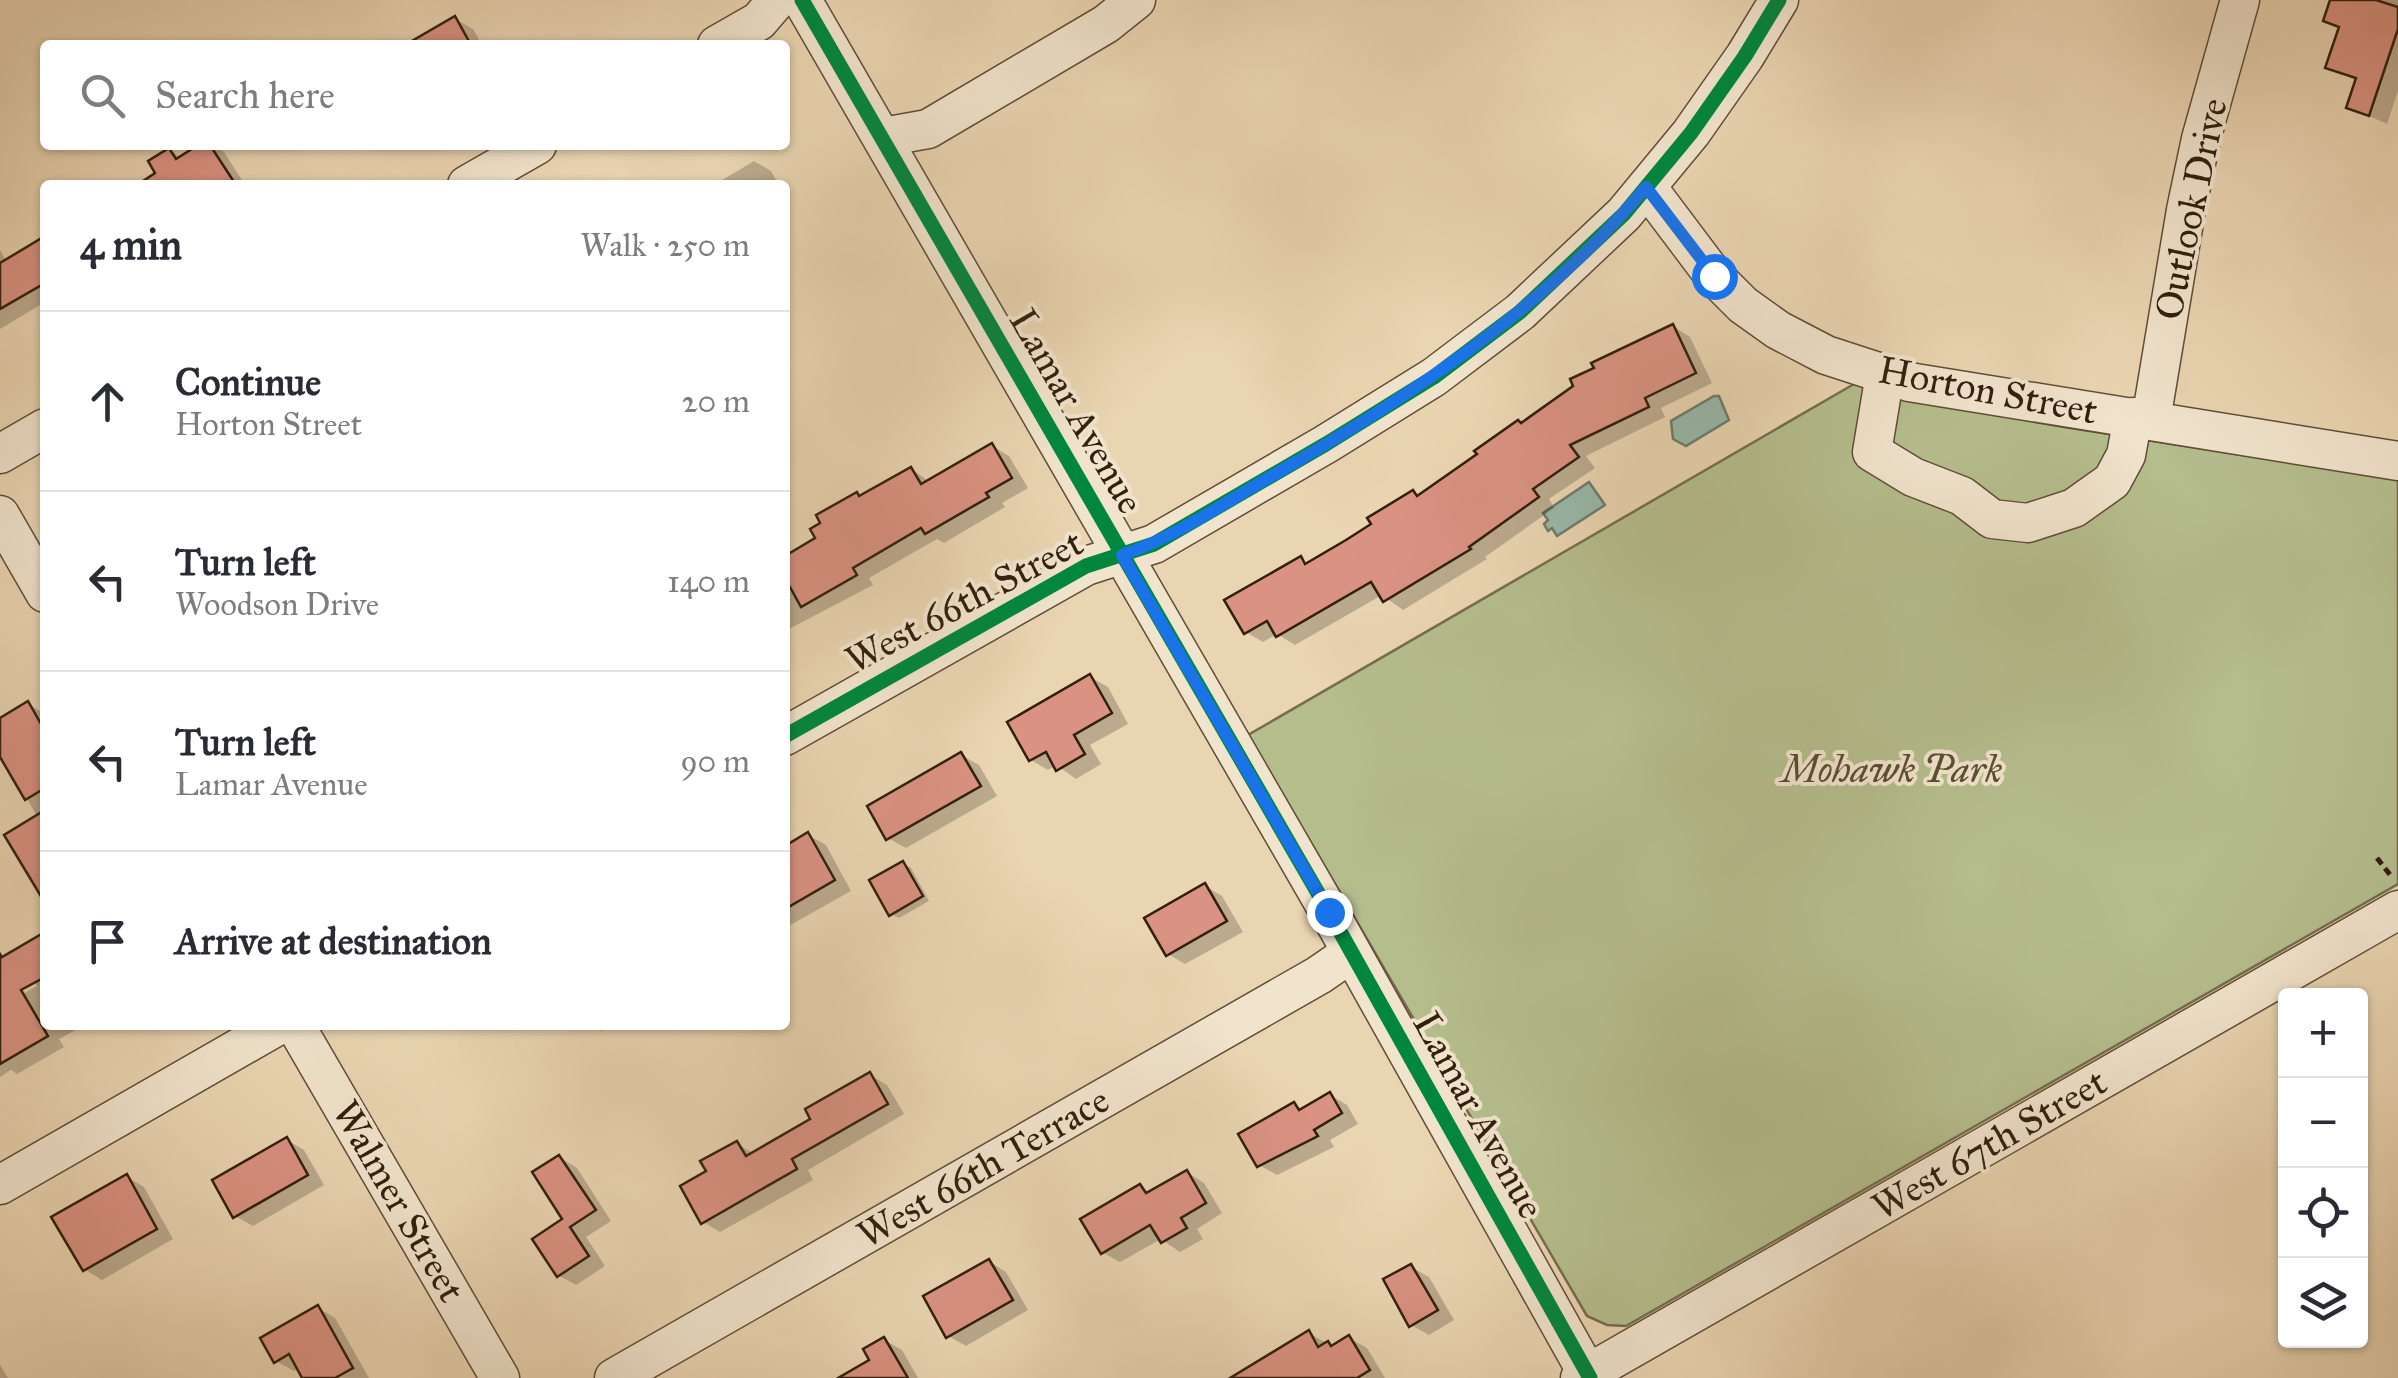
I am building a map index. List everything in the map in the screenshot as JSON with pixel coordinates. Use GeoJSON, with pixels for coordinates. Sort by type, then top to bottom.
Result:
{"type":"FeatureCollection","features":[{"type":"Feature","properties":{"kind":"street"},"geometry":{"type":"LineString","coordinates":[[725,40],[759,22],[777,0]]}},
{"type":"Feature","properties":{"kind":"street","name":"Lamar Avenue"},"geometry":{"type":"LineString","coordinates":[[802,0],[1350,953],[1586,1377]]}},
{"type":"Feature","properties":{"kind":"street"},"geometry":{"type":"LineString","coordinates":[[883,136],[928,129],[1106,24],[1136,0]]}},
{"type":"Feature","properties":{"kind":"street","name":"West 66th Street"},"geometry":{"type":"LineString","coordinates":[[790,733],[1086,566],[1154,544],[1434,377],[1520,312],[1579,258],[1646,187],[1702,118],[1779,0]]}},
{"type":"Feature","properties":{"kind":"street","name":"Outlook Drive"},"geometry":{"type":"LineString","coordinates":[[1885,374],[1872,452],[1913,477],[1962,496],[1992,519],[2028,523],[2074,508],[2112,481],[2142,418],[2201,138],[2240,0]]}},
{"type":"Feature","properties":{"kind":"street"},"geometry":{"type":"LineString","coordinates":[[476,180],[528,150]]}},
{"type":"Feature","properties":{"kind":"street","name":"Horton Street"},"geometry":{"type":"LineString","coordinates":[[1646,187],[1703,263],[1743,304],[1778,330],[1826,355],[1909,382],[2398,462]]}},
{"type":"Feature","properties":{"kind":"street"},"geometry":{"type":"LineString","coordinates":[[0,454],[40,431]]}},
{"type":"Feature","properties":{"kind":"street"},"geometry":{"type":"LineString","coordinates":[[0,515],[40,584]]}},
{"type":"Feature","properties":{"kind":"street","name":"West 67th Street"},"geometry":{"type":"LineString","coordinates":[[1586,1377],[2398,910]]}},
{"type":"Feature","properties":{"kind":"street","name":"West 66th Terrace"},"geometry":{"type":"LineString","coordinates":[[614,1378],[1319,975],[1350,953]]}},
{"type":"Feature","properties":{"kind":"street"},"geometry":{"type":"LineString","coordinates":[[0,1185],[270,1030]]}},
{"type":"Feature","properties":{"kind":"street","name":"Walmer Street"},"geometry":{"type":"LineString","coordinates":[[299,1030],[500,1378]]}},
{"type":"Feature","properties":{"kind":"path"},"geometry":{"type":"LineString","coordinates":[[2377,858],[2397,885]]}},
{"type":"Feature","properties":{"kind":"green space","name":"Mohawk Park"},"geometry":{"type":"Polygon","coordinates":[[[1854,384],[1889,395],[2064,427],[2398,479],[2398,884],[1626,1326],[1607,1325],[1587,1316],[1248,735],[1854,384]]]}},
{"type":"Feature","properties":{"kind":"shaded area"},"geometry":{"type":"Polygon","coordinates":[[[1719,396],[1729,420],[1686,446],[1673,439],[1671,421],[1719,396]]]}},
{"type":"Feature","properties":{"kind":"shaded area"},"geometry":{"type":"Polygon","coordinates":[[[1589,482],[1605,505],[1557,536],[1552,528],[1548,531],[1543,513],[1589,482]]]}},
{"type":"Feature","properties":{"kind":"building"},"geometry":{"type":"Polygon","coordinates":[[[2330,0],[2376,0],[2398,7],[2398,29],[2369,116],[2346,108],[2356,78],[2325,68],[2339,27],[2323,21],[2330,0]]]}},
{"type":"Feature","properties":{"kind":"building"},"geometry":{"type":"Polygon","coordinates":[[[455,16],[468,40],[414,40],[455,16]]]}},
{"type":"Feature","properties":{"kind":"building"},"geometry":{"type":"Polygon","coordinates":[[[166,150],[176,159],[190,150],[213,150],[233,180],[144,180],[155,173],[148,161],[166,150]]]}},
{"type":"Feature","properties":{"kind":"building"},"geometry":{"type":"Polygon","coordinates":[[[40,239],[40,286],[0,309],[0,263],[40,239]]]}},
{"type":"Feature","properties":{"kind":"building"},"geometry":{"type":"Polygon","coordinates":[[[1673,324],[1696,373],[1645,398],[1649,407],[1570,445],[1579,457],[1533,489],[1539,497],[1471,549],[1383,602],[1371,582],[1276,637],[1267,621],[1244,634],[1224,600],[1301,556],[1305,564],[1346,540],[1371,524],[1367,518],[1413,490],[1417,496],[1477,454],[1474,451],[1573,386],[1570,379],[1594,368],[1591,363],[1673,324]]]}},
{"type":"Feature","properties":{"kind":"building"},"geometry":{"type":"Polygon","coordinates":[[[992,443],[1012,478],[986,493],[989,497],[925,534],[921,528],[853,568],[857,575],[801,607],[790,587],[790,553],[815,538],[810,529],[820,523],[816,515],[911,467],[921,484],[992,443]]]}},
{"type":"Feature","properties":{"kind":"building"},"geometry":{"type":"Polygon","coordinates":[[[1090,674],[1112,713],[1074,735],[1085,754],[1056,771],[1046,752],[1029,761],[1007,722],[1090,674]]]}},
{"type":"Feature","properties":{"kind":"building"},"geometry":{"type":"Polygon","coordinates":[[[28,701],[40,722],[40,791],[25,800],[0,757],[0,718],[28,701]]]}},
{"type":"Feature","properties":{"kind":"building"},"geometry":{"type":"Polygon","coordinates":[[[961,752],[981,786],[886,840],[867,806],[961,752]]]}},
{"type":"Feature","properties":{"kind":"building"},"geometry":{"type":"Polygon","coordinates":[[[40,813],[40,895],[4,835],[40,813]]]}},
{"type":"Feature","properties":{"kind":"building"},"geometry":{"type":"Polygon","coordinates":[[[808,832],[835,880],[790,906],[790,843],[808,832]]]}},
{"type":"Feature","properties":{"kind":"building"},"geometry":{"type":"Polygon","coordinates":[[[903,861],[923,896],[889,916],[869,880],[903,861]]]}},
{"type":"Feature","properties":{"kind":"building"},"geometry":{"type":"Polygon","coordinates":[[[1205,883],[1227,921],[1166,956],[1144,918],[1205,883]]]}},
{"type":"Feature","properties":{"kind":"building"},"geometry":{"type":"Polygon","coordinates":[[[40,935],[40,980],[21,990],[40,1022],[40,1030],[48,1036],[0,1064],[0,954],[2,957],[40,935]]]}},
{"type":"Feature","properties":{"kind":"building"},"geometry":{"type":"Polygon","coordinates":[[[870,1072],[888,1104],[792,1159],[797,1169],[701,1224],[680,1186],[706,1171],[700,1161],[737,1141],[746,1156],[810,1119],[805,1109],[870,1072]]]}},
{"type":"Feature","properties":{"kind":"building"},"geometry":{"type":"Polygon","coordinates":[[[1330,1092],[1342,1113],[1314,1130],[1318,1136],[1257,1167],[1238,1134],[1294,1102],[1299,1110],[1330,1092]]]}},
{"type":"Feature","properties":{"kind":"building"},"geometry":{"type":"Polygon","coordinates":[[[287,1137],[308,1175],[233,1218],[212,1180],[287,1137]]]}},
{"type":"Feature","properties":{"kind":"building"},"geometry":{"type":"Polygon","coordinates":[[[559,1155],[596,1210],[570,1227],[589,1256],[557,1277],[532,1239],[562,1219],[532,1172],[559,1155]]]}},
{"type":"Feature","properties":{"kind":"building"},"geometry":{"type":"Polygon","coordinates":[[[1187,1170],[1206,1203],[1181,1218],[1187,1228],[1161,1243],[1150,1225],[1101,1254],[1080,1219],[1140,1184],[1146,1193],[1187,1170]]]}},
{"type":"Feature","properties":{"kind":"building"},"geometry":{"type":"Polygon","coordinates":[[[127,1174],[157,1229],[83,1271],[51,1217],[127,1174]]]}},
{"type":"Feature","properties":{"kind":"building"},"geometry":{"type":"Polygon","coordinates":[[[989,1259],[1013,1300],[946,1338],[923,1296],[989,1259]]]}},
{"type":"Feature","properties":{"kind":"building"},"geometry":{"type":"Polygon","coordinates":[[[1411,1264],[1438,1310],[1409,1327],[1383,1279],[1411,1264]]]}},
{"type":"Feature","properties":{"kind":"building"},"geometry":{"type":"Polygon","coordinates":[[[318,1305],[353,1368],[335,1378],[302,1378],[289,1354],[274,1363],[260,1338],[318,1305]]]}},
{"type":"Feature","properties":{"kind":"building"},"geometry":{"type":"Polygon","coordinates":[[[1309,1330],[1318,1347],[1328,1341],[1331,1346],[1349,1335],[1370,1370],[1357,1378],[1230,1378],[1309,1330]]]}},
{"type":"Feature","properties":{"kind":"building"},"geometry":{"type":"Polygon","coordinates":[[[884,1337],[908,1378],[838,1378],[869,1360],[863,1349],[884,1337]]]}},
{"type":"Feature","properties":{"kind":"cycle path"},"geometry":{"type":"LineString","coordinates":[[802,0],[1329,912],[1590,1378]]}},
{"type":"Feature","properties":{"kind":"cycle path"},"geometry":{"type":"LineString","coordinates":[[790,733],[1086,566],[1154,544],[1434,377],[1520,312],[1624,214],[1691,133],[1779,0]]}},
{"type":"Feature","properties":{"kind":"route"},"geometry":{"type":"LineString","coordinates":[[1329,912],[1122,555],[1154,544],[1434,377],[1520,312],[1624,214],[1646,187],[1714,276]]}}]}
